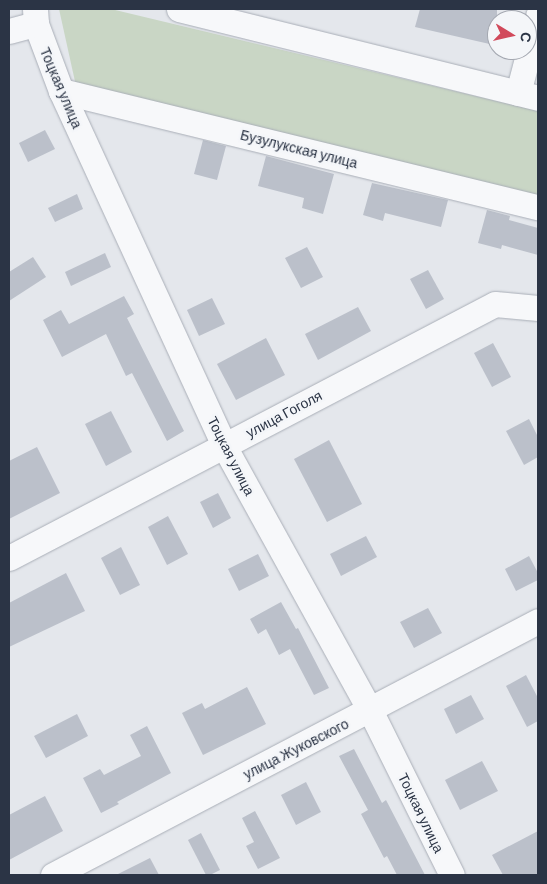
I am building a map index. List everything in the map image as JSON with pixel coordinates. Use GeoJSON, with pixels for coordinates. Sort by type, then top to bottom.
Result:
{"type":"FeatureCollection","features":[{"type":"Feature","properties":{"kind":"street"},"geometry":{"type":"LineString","coordinates":[[178,9],[528,95],[538,16]]}},
{"type":"Feature","properties":{"kind":"street"},"geometry":{"type":"LineString","coordinates":[[9,31],[35,16]]}},
{"type":"Feature","properties":{"kind":"street","name":"Тоцкая улица"},"geometry":{"type":"LineString","coordinates":[[35,16],[61,91],[224,446],[370,710],[452,875]]}},
{"type":"Feature","properties":{"kind":"street","name":"Бузулукская улица"},"geometry":{"type":"LineString","coordinates":[[61,91],[538,207]]}},
{"type":"Feature","properties":{"kind":"street","name":"улица Гоголя"},"geometry":{"type":"LineString","coordinates":[[9,558],[495,304],[538,308]]}},
{"type":"Feature","properties":{"kind":"street","name":"улица Жуковского"},"geometry":{"type":"LineString","coordinates":[[52,875],[538,621]]}},
{"type":"Feature","properties":{"kind":"green space"},"geometry":{"type":"Polygon","coordinates":[[[59,9],[111,9],[538,111],[538,197],[76,86],[59,9]]]}},
{"type":"Feature","properties":{"kind":"building"},"geometry":{"type":"Polygon","coordinates":[[[420,9],[497,9],[487,10],[487,43],[415,27],[420,9]]]}},
{"type":"Feature","properties":{"kind":"building"},"geometry":{"type":"Polygon","coordinates":[[[45,130],[55,149],[28,162],[19,143],[45,130]]]}},
{"type":"Feature","properties":{"kind":"building"},"geometry":{"type":"Polygon","coordinates":[[[203,140],[226,146],[217,180],[194,174],[203,140]]]}},
{"type":"Feature","properties":{"kind":"building"},"geometry":{"type":"Polygon","coordinates":[[[266,156],[334,174],[323,214],[302,208],[304,198],[258,186],[266,156]]]}},
{"type":"Feature","properties":{"kind":"building"},"geometry":{"type":"Polygon","coordinates":[[[372,183],[448,200],[441,227],[385,213],[383,221],[363,215],[372,183]]]}},
{"type":"Feature","properties":{"kind":"building"},"geometry":{"type":"Polygon","coordinates":[[[77,194],[83,209],[55,222],[48,208],[77,194]]]}},
{"type":"Feature","properties":{"kind":"building"},"geometry":{"type":"Polygon","coordinates":[[[487,210],[510,216],[509,220],[538,228],[538,255],[502,245],[501,249],[478,243],[487,210]]]}},
{"type":"Feature","properties":{"kind":"building"},"geometry":{"type":"Polygon","coordinates":[[[307,247],[323,277],[301,288],[285,258],[307,247]]]}},
{"type":"Feature","properties":{"kind":"building"},"geometry":{"type":"Polygon","coordinates":[[[105,253],[111,267],[71,286],[65,272],[105,253]]]}},
{"type":"Feature","properties":{"kind":"building"},"geometry":{"type":"Polygon","coordinates":[[[33,257],[46,277],[9,301],[9,272],[33,257]]]}},
{"type":"Feature","properties":{"kind":"building"},"geometry":{"type":"Polygon","coordinates":[[[428,270],[444,299],[426,309],[410,279],[428,270]]]}},
{"type":"Feature","properties":{"kind":"building"},"geometry":{"type":"Polygon","coordinates":[[[124,296],[134,314],[127,318],[184,431],[167,441],[132,373],[126,376],[106,334],[62,357],[43,320],[61,310],[69,324],[124,296]]]}},
{"type":"Feature","properties":{"kind":"building"},"geometry":{"type":"Polygon","coordinates":[[[212,298],[225,324],[199,336],[187,310],[212,298]]]}},
{"type":"Feature","properties":{"kind":"building"},"geometry":{"type":"Polygon","coordinates":[[[358,307],[371,331],[318,360],[305,334],[358,307]]]}},
{"type":"Feature","properties":{"kind":"building"},"geometry":{"type":"Polygon","coordinates":[[[266,338],[285,375],[236,400],[217,364],[266,338]]]}},
{"type":"Feature","properties":{"kind":"building"},"geometry":{"type":"Polygon","coordinates":[[[493,343],[511,377],[492,387],[474,353],[493,343]]]}},
{"type":"Feature","properties":{"kind":"building"},"geometry":{"type":"Polygon","coordinates":[[[111,411],[132,452],[106,466],[85,424],[111,411]]]}},
{"type":"Feature","properties":{"kind":"building"},"geometry":{"type":"Polygon","coordinates":[[[529,419],[538,437],[538,457],[524,465],[506,431],[529,419]]]}},
{"type":"Feature","properties":{"kind":"building"},"geometry":{"type":"Polygon","coordinates":[[[329,440],[362,504],[327,522],[294,459],[329,440]]]}},
{"type":"Feature","properties":{"kind":"building"},"geometry":{"type":"Polygon","coordinates":[[[37,447],[60,493],[9,519],[9,461],[37,447]]]}},
{"type":"Feature","properties":{"kind":"building"},"geometry":{"type":"Polygon","coordinates":[[[218,493],[231,518],[213,528],[200,502],[218,493]]]}},
{"type":"Feature","properties":{"kind":"building"},"geometry":{"type":"Polygon","coordinates":[[[168,516],[188,554],[167,565],[148,527],[168,516]]]}},
{"type":"Feature","properties":{"kind":"building"},"geometry":{"type":"Polygon","coordinates":[[[366,536],[377,557],[341,576],[330,554],[366,536]]]}},
{"type":"Feature","properties":{"kind":"building"},"geometry":{"type":"Polygon","coordinates":[[[121,547],[140,585],[120,595],[101,558],[121,547]]]}},
{"type":"Feature","properties":{"kind":"building"},"geometry":{"type":"Polygon","coordinates":[[[258,554],[269,576],[239,591],[228,569],[258,554]]]}},
{"type":"Feature","properties":{"kind":"building"},"geometry":{"type":"Polygon","coordinates":[[[529,556],[538,573],[538,580],[516,591],[505,569],[529,556]]]}},
{"type":"Feature","properties":{"kind":"building"},"geometry":{"type":"Polygon","coordinates":[[[66,573],[85,611],[9,647],[9,603],[66,573]]]}},
{"type":"Feature","properties":{"kind":"building"},"geometry":{"type":"Polygon","coordinates":[[[281,602],[296,629],[298,628],[329,688],[314,695],[290,649],[279,655],[266,629],[258,634],[250,619],[281,602]]]}},
{"type":"Feature","properties":{"kind":"building"},"geometry":{"type":"Polygon","coordinates":[[[428,608],[442,633],[414,648],[400,622],[428,608]]]}},
{"type":"Feature","properties":{"kind":"building"},"geometry":{"type":"Polygon","coordinates":[[[526,675],[538,698],[538,721],[527,727],[506,686],[526,675]]]}},
{"type":"Feature","properties":{"kind":"building"},"geometry":{"type":"Polygon","coordinates":[[[247,687],[266,724],[203,755],[182,713],[202,703],[205,709],[247,687]]]}},
{"type":"Feature","properties":{"kind":"building"},"geometry":{"type":"Polygon","coordinates":[[[471,695],[484,719],[456,734],[444,709],[471,695]]]}},
{"type":"Feature","properties":{"kind":"building"},"geometry":{"type":"Polygon","coordinates":[[[77,714],[88,736],[46,758],[34,736],[77,714]]]}},
{"type":"Feature","properties":{"kind":"building"},"geometry":{"type":"Polygon","coordinates":[[[147,726],[171,773],[117,802],[119,804],[101,813],[83,778],[100,769],[104,775],[141,756],[130,735],[147,726]]]}},
{"type":"Feature","properties":{"kind":"building"},"geometry":{"type":"Polygon","coordinates":[[[354,749],[382,803],[386,800],[425,875],[397,875],[387,856],[384,858],[361,814],[368,810],[339,756],[354,749]]]}},
{"type":"Feature","properties":{"kind":"building"},"geometry":{"type":"Polygon","coordinates":[[[482,761],[498,791],[460,810],[445,780],[482,761]]]}},
{"type":"Feature","properties":{"kind":"building"},"geometry":{"type":"Polygon","coordinates":[[[306,782],[321,812],[296,825],[281,795],[306,782]]]}},
{"type":"Feature","properties":{"kind":"building"},"geometry":{"type":"Polygon","coordinates":[[[45,796],[63,831],[9,860],[9,815],[45,796]]]}},
{"type":"Feature","properties":{"kind":"building"},"geometry":{"type":"Polygon","coordinates":[[[255,811],[280,858],[258,869],[246,846],[254,842],[242,818],[255,811]]]}},
{"type":"Feature","properties":{"kind":"building"},"geometry":{"type":"Polygon","coordinates":[[[538,831],[538,875],[503,875],[492,855],[538,831]]]}},
{"type":"Feature","properties":{"kind":"building"},"geometry":{"type":"Polygon","coordinates":[[[201,833],[220,870],[210,875],[206,875],[188,840],[201,833]]]}},
{"type":"Feature","properties":{"kind":"building"},"geometry":{"type":"Polygon","coordinates":[[[150,858],[159,875],[116,875],[150,858]]]}}]}
